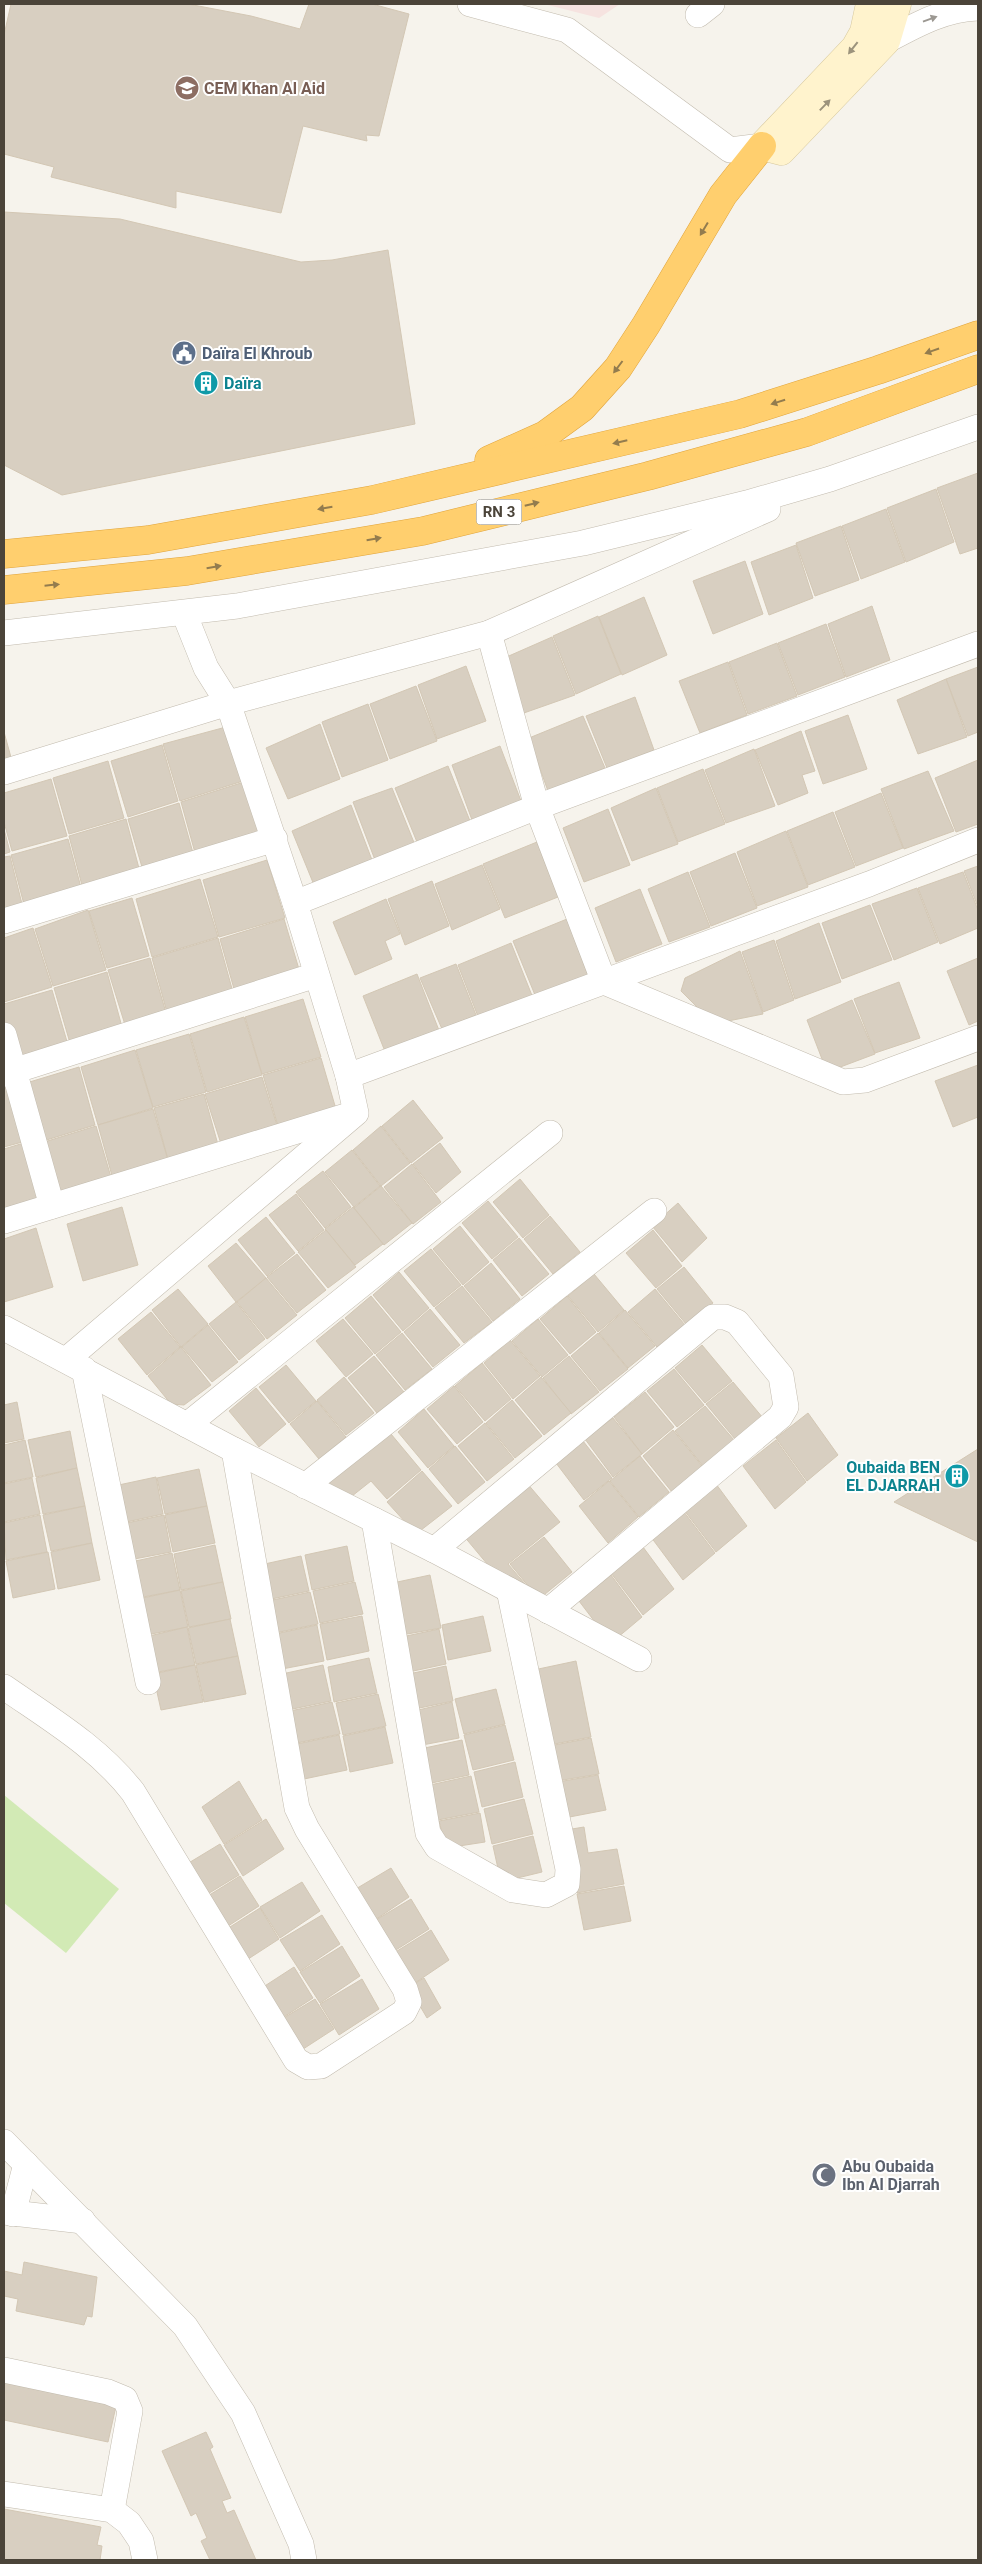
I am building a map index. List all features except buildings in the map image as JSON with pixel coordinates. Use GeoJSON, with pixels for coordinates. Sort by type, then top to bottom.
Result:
{"type":"FeatureCollection","features":[{"type":"Feature","properties":{"kind":"highway"},"geometry":{"type":"LineString","coordinates":[[432,485],[545,434],[582,408],[618,368],[646,325],[723,195],[762,146]]}},
{"type":"Feature","properties":{"kind":"highway","name":"RN 3"},"geometry":{"type":"LineString","coordinates":[[7,549],[148,540],[372,500],[740,414],[878,370],[978,335]]}},
{"type":"Feature","properties":{"kind":"highway","name":"RN 3"},"geometry":{"type":"LineString","coordinates":[[4,590],[187,571],[423,531],[648,476],[807,432],[978,369]]}},
{"type":"Feature","properties":{"kind":"main road"},"geometry":{"type":"LineString","coordinates":[[881,12],[782,151],[762,146],[855,48],[864,32],[881,12]]}},
{"type":"Feature","properties":{"kind":"street"},"geometry":{"type":"LineString","coordinates":[[470,4],[567,30],[730,150],[762,146]]}},
{"type":"Feature","properties":{"kind":"street"},"geometry":{"type":"LineString","coordinates":[[881,12],[926,20],[949,12],[978,8]]}},
{"type":"Feature","properties":{"kind":"street"},"geometry":{"type":"LineString","coordinates":[[723,195],[730,150]]}},
{"type":"Feature","properties":{"kind":"street"},"geometry":{"type":"LineString","coordinates":[[4,633],[184,613],[275,600],[583,543],[746,503],[830,479],[978,427]]}},
{"type":"Feature","properties":{"kind":"street"},"geometry":{"type":"LineString","coordinates":[[4,772],[228,703],[489,633],[733,525],[830,479]]}},
{"type":"Feature","properties":{"kind":"street"},"geometry":{"type":"LineString","coordinates":[[184,613],[206,668],[228,703],[295,902],[348,1076],[356,1113]]}},
{"type":"Feature","properties":{"kind":"street"},"geometry":{"type":"LineString","coordinates":[[489,633],[537,808],[604,982],[843,1082],[865,1080],[978,1038]]}},
{"type":"Feature","properties":{"kind":"street"},"geometry":{"type":"LineString","coordinates":[[295,902],[537,808],[978,644]]}},
{"type":"Feature","properties":{"kind":"street"},"geometry":{"type":"LineString","coordinates":[[4,921],[275,840]]}},
{"type":"Feature","properties":{"kind":"street"},"geometry":{"type":"LineString","coordinates":[[348,1076],[869,884],[978,840]]}},
{"type":"Feature","properties":{"kind":"street"},"geometry":{"type":"LineString","coordinates":[[9,1073],[316,975]]}},
{"type":"Feature","properties":{"kind":"street"},"geometry":{"type":"LineString","coordinates":[[4,1035],[9,1073],[52,1206]]}},
{"type":"Feature","properties":{"kind":"street"},"geometry":{"type":"LineString","coordinates":[[4,1221],[356,1113]]}},
{"type":"Feature","properties":{"kind":"street"},"geometry":{"type":"LineString","coordinates":[[75,1365],[356,1113]]}},
{"type":"Feature","properties":{"kind":"street"},"geometry":{"type":"LineString","coordinates":[[187,1425],[550,1133]]}},
{"type":"Feature","properties":{"kind":"street"},"geometry":{"type":"LineString","coordinates":[[305,1486],[654,1211]]}},
{"type":"Feature","properties":{"kind":"street"},"geometry":{"type":"LineString","coordinates":[[434,1550],[713,1317],[725,1317],[737,1322],[781,1376],[786,1407],[780,1417],[548,1611]]}},
{"type":"Feature","properties":{"kind":"street"},"geometry":{"type":"LineString","coordinates":[[4,1328],[234,1450],[434,1550],[639,1659]]}},
{"type":"Feature","properties":{"kind":"street"},"geometry":{"type":"LineString","coordinates":[[75,1365],[148,1682]]}},
{"type":"Feature","properties":{"kind":"street"},"geometry":{"type":"LineString","coordinates":[[4,1687],[90,1747],[115,1769],[133,1792],[296,2060],[308,2067],[321,2066],[404,2012],[408,2002],[405,1989],[307,1829],[297,1808],[234,1450]]}},
{"type":"Feature","properties":{"kind":"street"},"geometry":{"type":"LineString","coordinates":[[374,1520],[428,1833],[437,1847],[513,1890],[546,1896],[567,1884],[568,1868],[509,1590]]}},
{"type":"Feature","properties":{"kind":"street"},"geometry":{"type":"LineString","coordinates":[[4,2142],[186,2326],[243,2413],[301,2544],[304,2560]]}},
{"type":"Feature","properties":{"kind":"street"},"geometry":{"type":"LineString","coordinates":[[26,2164],[8,2213],[83,2221]]}},
{"type":"Feature","properties":{"kind":"street"},"geometry":{"type":"LineString","coordinates":[[4,2370],[108,2392],[125,2400],[130,2411],[112,2510]]}},
{"type":"Feature","properties":{"kind":"street"},"geometry":{"type":"LineString","coordinates":[[4,2494],[112,2510],[129,2523],[142,2541],[144,2560]]}},
{"type":"Feature","properties":{"kind":"shaded area"},"geometry":{"type":"Polygon","coordinates":[[[544,4],[620,4],[599,18],[544,4]]]}},
{"type":"Feature","properties":{"kind":"green space"},"geometry":{"type":"Polygon","coordinates":[[[4,1795],[119,1889],[66,1953],[4,1903],[4,1795]]]}},
{"type":"Feature","properties":{"kind":"place","name":"CEM Khan Al Aid"},"geometry":{"type":"Point","coordinates":[187,88]}},
{"type":"Feature","properties":{"kind":"place","name":"Daïra El Khroub"},"geometry":{"type":"Point","coordinates":[184,353]}},
{"type":"Feature","properties":{"kind":"place","name":"Daïra"},"geometry":{"type":"Point","coordinates":[206,383]}},
{"type":"Feature","properties":{"kind":"place","name":"Oubaida BEN EL DJARRAH"},"geometry":{"type":"Point","coordinates":[957,1476]}},
{"type":"Feature","properties":{"kind":"place","name":"Abu Oubaida Ibn Al Djarrah"},"geometry":{"type":"Point","coordinates":[824,2175]}}]}
